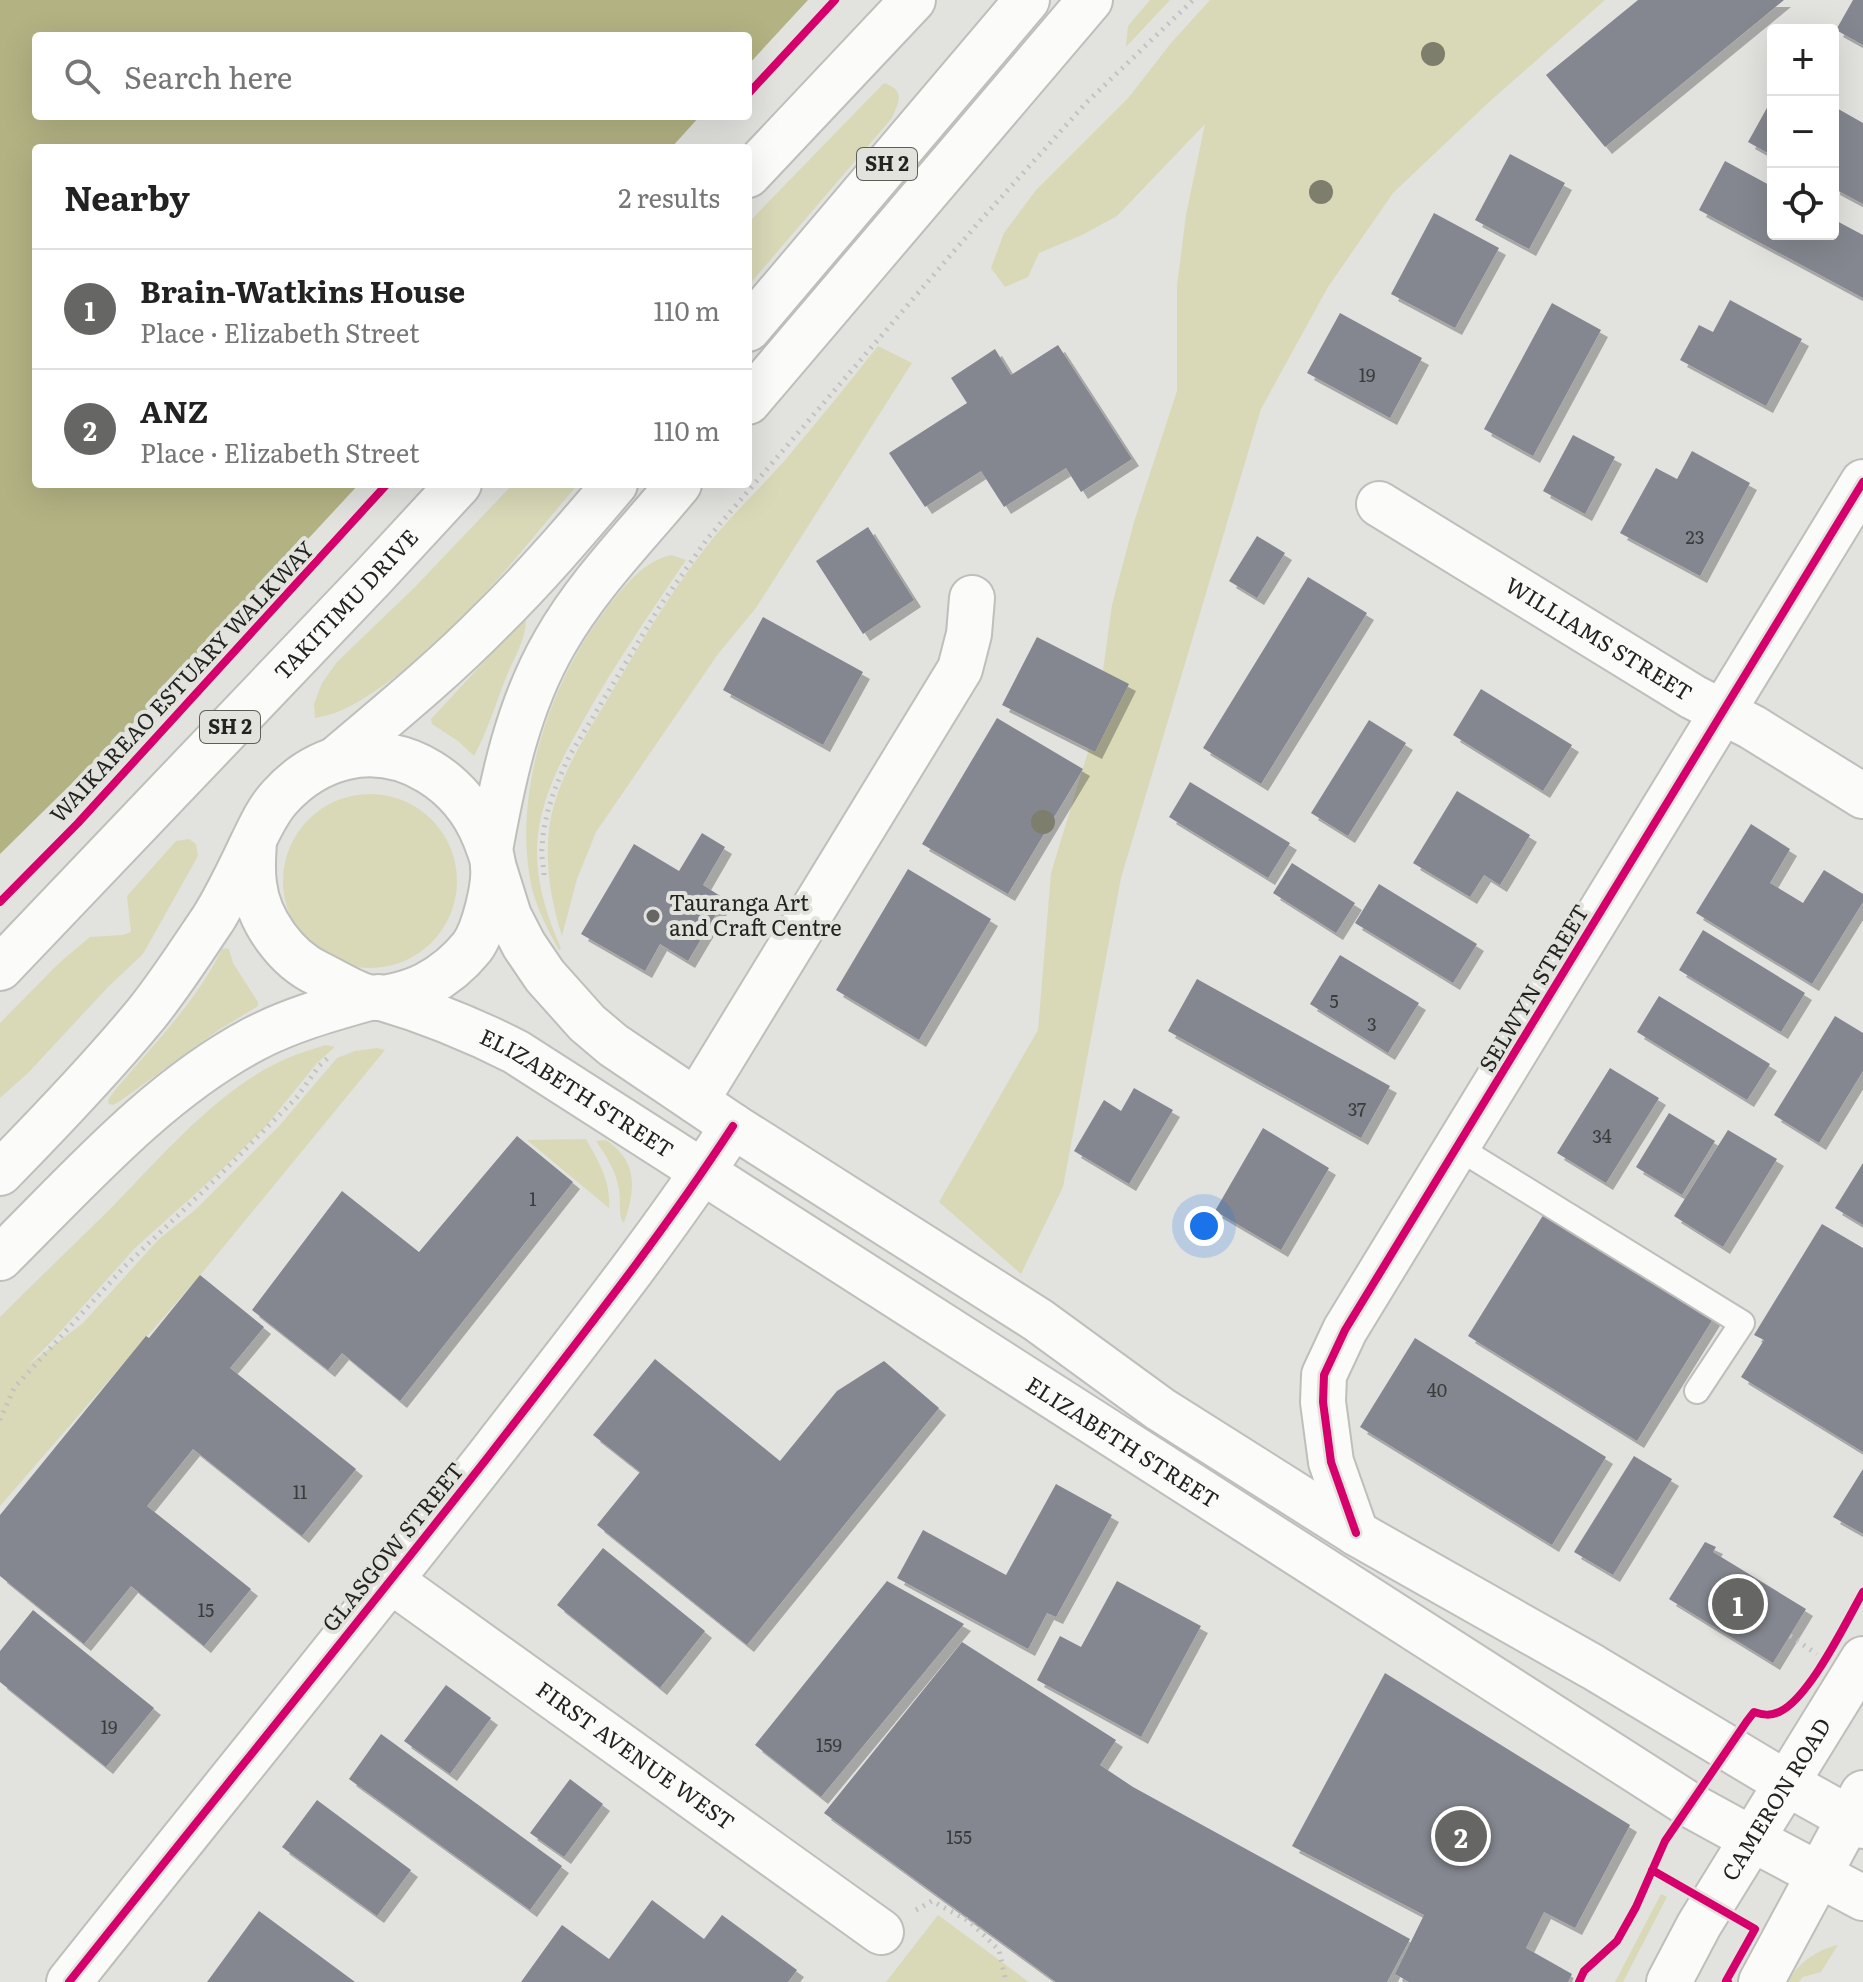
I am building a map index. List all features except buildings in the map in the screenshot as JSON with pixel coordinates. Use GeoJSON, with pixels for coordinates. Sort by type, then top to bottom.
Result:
{"type":"FeatureCollection","features":[{"type":"Feature","properties":{"kind":"main road"},"geometry":{"type":"LineString","coordinates":[[752,171],[913,0]]}},
{"type":"Feature","properties":{"kind":"main road","name":"SH 2"},"geometry":{"type":"LineString","coordinates":[[752,324],[1027,0]]}},
{"type":"Feature","properties":{"kind":"main road","name":"SH 2"},"geometry":{"type":"LineString","coordinates":[[752,397],[1090,0]]}},
{"type":"Feature","properties":{"kind":"main road","name":"SELWYN STREET"},"geometry":{"type":"LineString","coordinates":[[1356,1533],[1331,1462],[1323,1402],[1324,1375],[1345,1330],[1863,482]]}},
{"type":"Feature","properties":{"kind":"main road","name":"TAKITIMU DRIVE"},"geometry":{"type":"LineString","coordinates":[[0,968],[455,488]]}},
{"type":"Feature","properties":{"kind":"main road"},"geometry":{"type":"LineString","coordinates":[[0,1173],[85,1085],[149,1010],[214,916],[277,800],[297,781],[335,760],[427,682],[491,622],[612,488]]}},
{"type":"Feature","properties":{"kind":"main road"},"geometry":{"type":"LineString","coordinates":[[0,1258],[133,1127],[219,1060],[291,1022],[373,998],[408,994],[441,977],[474,946],[493,884],[492,858],[504,775],[517,728],[540,671],[554,643],[592,588],[676,488]]}},
{"type":"Feature","properties":{"kind":"main road","name":"WILLIAMS STREET"},"geometry":{"type":"LineString","coordinates":[[1379,504],[1693,697],[1774,740],[1863,796]]}},
{"type":"Feature","properties":{"kind":"main road"},"geometry":{"type":"LineString","coordinates":[[696,1101],[960,669],[969,634],[972,598]]}},
{"type":"Feature","properties":{"kind":"main road"},"geometry":{"type":"LineString","coordinates":[[335,760],[378,754],[404,760],[445,781],[463,799],[478,822],[509,916],[524,945],[545,976],[587,1023],[613,1045],[733,1126],[1038,1320],[1160,1409],[1356,1533],[1593,1667],[1786,1783],[1858,1813],[1761,1982]]}},
{"type":"Feature","properties":{"kind":"main road"},"geometry":{"type":"LineString","coordinates":[[254,842],[254,887],[265,919],[284,948],[310,970],[373,998]]}},
{"type":"Feature","properties":{"kind":"main road","name":"ELIZABETH STREET"},"geometry":{"type":"LineString","coordinates":[[373,998],[407,1006],[474,1030],[516,1052],[1690,1805],[1863,1898]]}},
{"type":"Feature","properties":{"kind":"main road","name":"GLASGOW STREET"},"geometry":{"type":"LineString","coordinates":[[69,1982],[623,1283],[733,1126]]}},
{"type":"Feature","properties":{"kind":"main road","name":"FIRST AVENUE WEST"},"geometry":{"type":"LineString","coordinates":[[390,1580],[881,1932]]}},
{"type":"Feature","properties":{"kind":"main road","name":"CAMERON ROAD"},"geometry":{"type":"LineString","coordinates":[[1669,1982],[1699,1925],[1786,1783],[1844,1659]]}},
{"type":"Feature","properties":{"kind":"lane"},"geometry":{"type":"LineString","coordinates":[[1457,1147],[1742,1323],[1697,1391]]}},
{"type":"Feature","properties":{"kind":"path"},"geometry":{"type":"LineString","coordinates":[[752,487],[998,200],[1086,103],[1193,0]]}},
{"type":"Feature","properties":{"kind":"path"},"geometry":{"type":"LineString","coordinates":[[545,877],[542,850],[547,816],[564,765],[660,606],[707,539],[751,488]]}},
{"type":"Feature","properties":{"kind":"path"},"geometry":{"type":"LineString","coordinates":[[0,1420],[14,1388],[126,1265],[297,1097],[319,1066],[339,1049]]}},
{"type":"Feature","properties":{"kind":"path"},"geometry":{"type":"LineString","coordinates":[[1790,1636],[1844,1659]]}},
{"type":"Feature","properties":{"kind":"path"},"geometry":{"type":"LineString","coordinates":[[932,1901],[969,1921],[999,1950],[1006,1982]]}},
{"type":"Feature","properties":{"kind":"shaded area"},"geometry":{"type":"Polygon","coordinates":[[[0,0],[808,0],[752,61],[752,32],[32,32],[32,120],[696,120],[675,144],[32,144],[32,488],[355,488],[182,675],[0,854],[0,0]]]}},
{"type":"Feature","properties":{"kind":"shaded area"},"geometry":{"type":"Polygon","coordinates":[[[1150,0],[1170,0],[1126,47],[1128,26],[1150,0]]]}},
{"type":"Feature","properties":{"kind":"shaded area"},"geometry":{"type":"Polygon","coordinates":[[[1210,0],[1605,0],[1489,102],[1393,193],[1328,287],[1261,409],[1121,878],[1063,1187],[1021,1274],[939,1202],[1038,1030],[1051,873],[1095,729],[1112,605],[1134,522],[1177,391],[1177,286],[1186,215],[1205,124],[1117,216],[1039,253],[1028,277],[1005,287],[991,268],[1004,233],[1036,190],[1129,97],[1210,0]]]}},
{"type":"Feature","properties":{"kind":"shaded area"},"geometry":{"type":"Polygon","coordinates":[[[884,83],[896,89],[899,97],[892,118],[752,281],[752,219],[884,83]]]}},
{"type":"Feature","properties":{"kind":"shaded area"},"geometry":{"type":"Polygon","coordinates":[[[878,346],[912,363],[756,608],[718,654],[596,832],[577,879],[562,936],[550,883],[549,829],[557,795],[579,747],[688,571],[720,530],[786,459],[878,346]]]}},
{"type":"Feature","properties":{"kind":"shaded area"},"geometry":{"type":"Polygon","coordinates":[[[509,488],[575,488],[486,592],[436,643],[365,697],[342,710],[315,718],[314,704],[322,683],[337,662],[415,587],[509,488]]]}},
{"type":"Feature","properties":{"kind":"shaded area"},"geometry":{"type":"Polygon","coordinates":[[[671,555],[686,560],[583,721],[559,766],[542,813],[537,847],[538,873],[547,912],[561,948],[559,950],[534,897],[527,853],[531,778],[540,741],[568,670],[607,608],[643,569],[671,555]]]}},
{"type":"Feature","properties":{"kind":"shaded area"},"geometry":{"type":"Polygon","coordinates":[[[526,621],[521,644],[474,756],[432,724],[431,719],[518,625],[526,621]]]}},
{"type":"Feature","properties":{"kind":"shaded area"},"geometry":{"type":"Polygon","coordinates":[[[370,794],[403,801],[432,819],[450,848],[457,881],[450,914],[432,943],[403,961],[370,968],[337,961],[308,943],[290,914],[283,881],[290,848],[308,819],[337,801],[370,794]]]}},
{"type":"Feature","properties":{"kind":"shaded area"},"geometry":{"type":"Polygon","coordinates":[[[189,839],[196,844],[198,856],[143,954],[0,1098],[0,1023],[59,963],[90,937],[131,932],[127,896],[176,841],[189,839]]]}},
{"type":"Feature","properties":{"kind":"shaded area"},"geometry":{"type":"Polygon","coordinates":[[[226,948],[258,1006],[217,1031],[120,1101],[109,1104],[108,1100],[116,1089],[187,1005],[222,949],[226,948]]]}},
{"type":"Feature","properties":{"kind":"shaded area"},"geometry":{"type":"Polygon","coordinates":[[[326,1045],[335,1047],[317,1063],[266,1126],[135,1248],[28,1365],[83,1323],[158,1240],[196,1209],[280,1125],[337,1058],[355,1051],[385,1050],[202,1273],[0,1506],[0,1317],[168,1149],[226,1096],[269,1067],[326,1045]]]}},
{"type":"Feature","properties":{"kind":"shaded area"},"geometry":{"type":"Polygon","coordinates":[[[586,1139],[606,1181],[609,1208],[527,1140],[586,1139]]]}},
{"type":"Feature","properties":{"kind":"shaded area"},"geometry":{"type":"Polygon","coordinates":[[[606,1140],[629,1166],[631,1197],[623,1223],[616,1177],[596,1141],[606,1140]]]}},
{"type":"Feature","properties":{"kind":"shaded area"},"geometry":{"type":"Polygon","coordinates":[[[1661,1894],[1667,1897],[1623,1982],[1615,1982],[1661,1894]]]}},
{"type":"Feature","properties":{"kind":"shaded area"},"geometry":{"type":"Polygon","coordinates":[[[938,1915],[1029,1982],[886,1982],[938,1915]]]}},
{"type":"Feature","properties":{"kind":"shaded area"},"geometry":{"type":"Polygon","coordinates":[[[1838,1945],[1821,1972],[1803,1977],[1799,1982],[1787,1982],[1808,1958],[1838,1945]]]}},
{"type":"Feature","properties":{"kind":"cycle path"},"geometry":{"type":"LineString","coordinates":[[752,90],[835,0]]}},
{"type":"Feature","properties":{"kind":"cycle path"},"geometry":{"type":"LineString","coordinates":[[1356,1533],[1331,1462],[1323,1402],[1324,1375],[1345,1330],[1863,482]]}},
{"type":"Feature","properties":{"kind":"cycle path","name":"WAIKAREAO ESTUARY WALKWAY"},"geometry":{"type":"LineString","coordinates":[[0,902],[78,823],[383,488]]}},
{"type":"Feature","properties":{"kind":"cycle path"},"geometry":{"type":"LineString","coordinates":[[69,1982],[583,1335],[645,1253],[733,1126]]}},
{"type":"Feature","properties":{"kind":"cycle path"},"geometry":{"type":"LineString","coordinates":[[1579,1982],[1584,1971],[1617,1941],[1636,1907],[1665,1841],[1747,1721],[1754,1712],[1766,1715],[1779,1712],[1802,1692],[1826,1658],[1863,1592]]}},
{"type":"Feature","properties":{"kind":"cycle path"},"geometry":{"type":"LineString","coordinates":[[1652,1870],[1755,1929],[1728,1982]]}},
{"type":"Feature","properties":{"kind":"place","name":"Tauranga Art and Craft Centre"},"geometry":{"type":"Point","coordinates":[653,916]}},
{"type":"Feature","properties":{"kind":"place","name":"Brain-Watkins House"},"geometry":{"type":"Point","coordinates":[1738,1604]}},
{"type":"Feature","properties":{"kind":"place","name":"ANZ"},"geometry":{"type":"Point","coordinates":[1461,1836]}}]}
